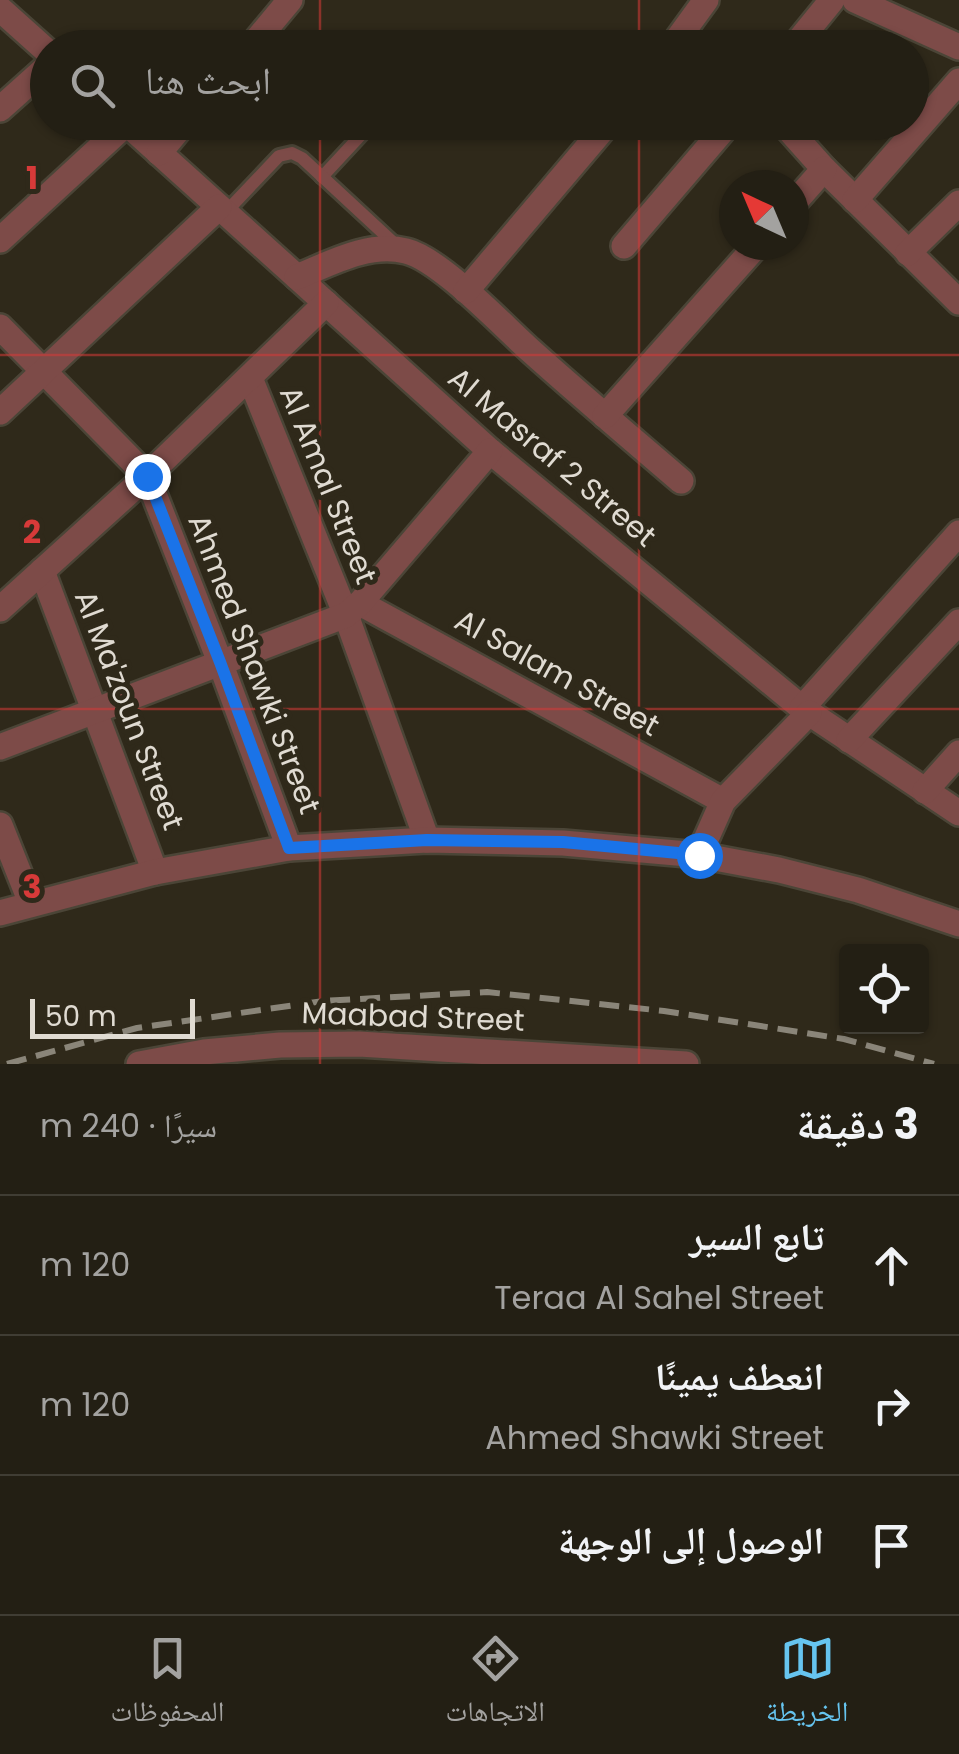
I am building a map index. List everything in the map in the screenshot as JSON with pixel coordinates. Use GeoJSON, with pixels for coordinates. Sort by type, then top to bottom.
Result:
{"type":"FeatureCollection","features":[{"type":"Feature","properties":{"kind":"street"},"geometry":{"type":"LineString","coordinates":[[265,30],[290,0]]}},
{"type":"Feature","properties":{"kind":"street"},"geometry":{"type":"LineString","coordinates":[[684,30],[706,0]]}},
{"type":"Feature","properties":{"kind":"street"},"geometry":{"type":"LineString","coordinates":[[808,30],[832,0]]}},
{"type":"Feature","properties":{"kind":"street"},"geometry":{"type":"LineString","coordinates":[[855,0],[921,30]]}},
{"type":"Feature","properties":{"kind":"street"},"geometry":{"type":"LineString","coordinates":[[0,9],[30,36]]}},
{"type":"Feature","properties":{"kind":"street"},"geometry":{"type":"LineString","coordinates":[[929,33],[959,47]]}},
{"type":"Feature","properties":{"kind":"street"},"geometry":{"type":"LineString","coordinates":[[929,115],[959,81]]}},
{"type":"Feature","properties":{"kind":"street"},"geometry":{"type":"LineString","coordinates":[[0,109],[30,82]]}},
{"type":"Feature","properties":{"kind":"street"},"geometry":{"type":"LineString","coordinates":[[0,240],[108,140]]}},
{"type":"Feature","properties":{"kind":"street","name":"Al Masraf 2 Street"},"geometry":{"type":"LineString","coordinates":[[145,140],[490,451],[805,710],[959,813]]}},
{"type":"Feature","properties":{"kind":"street"},"geometry":{"type":"LineString","coordinates":[[159,153],[170,140]]}},
{"type":"Feature","properties":{"kind":"street"},"geometry":{"type":"LineString","coordinates":[[466,291],[594,140]]}},
{"type":"Feature","properties":{"kind":"street"},"geometry":{"type":"LineString","coordinates":[[624,246],[715,140]]}},
{"type":"Feature","properties":{"kind":"street"},"geometry":{"type":"LineString","coordinates":[[798,140],[959,302]]}},
{"type":"Feature","properties":{"kind":"street"},"geometry":{"type":"LineString","coordinates":[[855,200],[907,140]]}},
{"type":"Feature","properties":{"kind":"street"},"geometry":{"type":"LineString","coordinates":[[809,186],[824,169]]}},
{"type":"Feature","properties":{"kind":"street"},"geometry":{"type":"LineString","coordinates":[[908,253],[959,203]]}},
{"type":"Feature","properties":{"kind":"street"},"geometry":{"type":"LineString","coordinates":[[0,412],[222,210]]}},
{"type":"Feature","properties":{"kind":"street"},"geometry":{"type":"LineString","coordinates":[[297,277],[359,252],[411,252],[466,291],[681,481]]}},
{"type":"Feature","properties":{"kind":"street"},"geometry":{"type":"LineString","coordinates":[[605,416],[744,260]]}},
{"type":"Feature","properties":{"kind":"street"},"geometry":{"type":"LineString","coordinates":[[0,609],[147,476],[326,304]]}},
{"type":"Feature","properties":{"kind":"street","name":"Ahmed Shawki Street"},"geometry":{"type":"LineString","coordinates":[[0,327],[147,476],[289,848]]}},
{"type":"Feature","properties":{"kind":"street","name":"Al Amal Street"},"geometry":{"type":"LineString","coordinates":[[250,378],[353,609],[427,840]]}},
{"type":"Feature","properties":{"kind":"street"},"geometry":{"type":"LineString","coordinates":[[0,747],[353,609],[490,451]]}},
{"type":"Feature","properties":{"kind":"street"},"geometry":{"type":"LineString","coordinates":[[699,855],[722,801],[959,533]]}},
{"type":"Feature","properties":{"kind":"street","name":"Al Ma'zoun Street"},"geometry":{"type":"LineString","coordinates":[[42,571],[156,872]]}},
{"type":"Feature","properties":{"kind":"street","name":"Al Salam Street"},"geometry":{"type":"LineString","coordinates":[[353,609],[722,801]]}},
{"type":"Feature","properties":{"kind":"street"},"geometry":{"type":"LineString","coordinates":[[850,740],[959,622]]}},
{"type":"Feature","properties":{"kind":"street"},"geometry":{"type":"LineString","coordinates":[[925,791],[959,752]]}},
{"type":"Feature","properties":{"kind":"street"},"geometry":{"type":"LineString","coordinates":[[0,825],[31,903]]}},
{"type":"Feature","properties":{"kind":"street"},"geometry":{"type":"LineString","coordinates":[[0,912],[156,872],[289,848],[427,840],[563,842],[699,855],[858,890],[959,924]]}},
{"type":"Feature","properties":{"kind":"street","name":"Maabad Street"},"geometry":{"type":"LineString","coordinates":[[138,1064],[280,1045],[359,1044],[436,1056],[686,1064]]}},
{"type":"Feature","properties":{"kind":"lane"},"geometry":{"type":"LineString","coordinates":[[322,176],[356,140]]}},
{"type":"Feature","properties":{"kind":"lane"},"geometry":{"type":"LineString","coordinates":[[222,210],[283,154],[298,155],[401,250]]}},
{"type":"Feature","properties":{"kind":"railway"},"geometry":{"type":"LineString","coordinates":[[7,1064],[137,1028],[323,1001],[487,992],[664,1011],[844,1039],[934,1064]]}},
{"type":"Feature","properties":{"kind":"route"},"geometry":{"type":"LineString","coordinates":[[147,476],[289,848],[427,840],[563,842],[699,855]]}}]}
